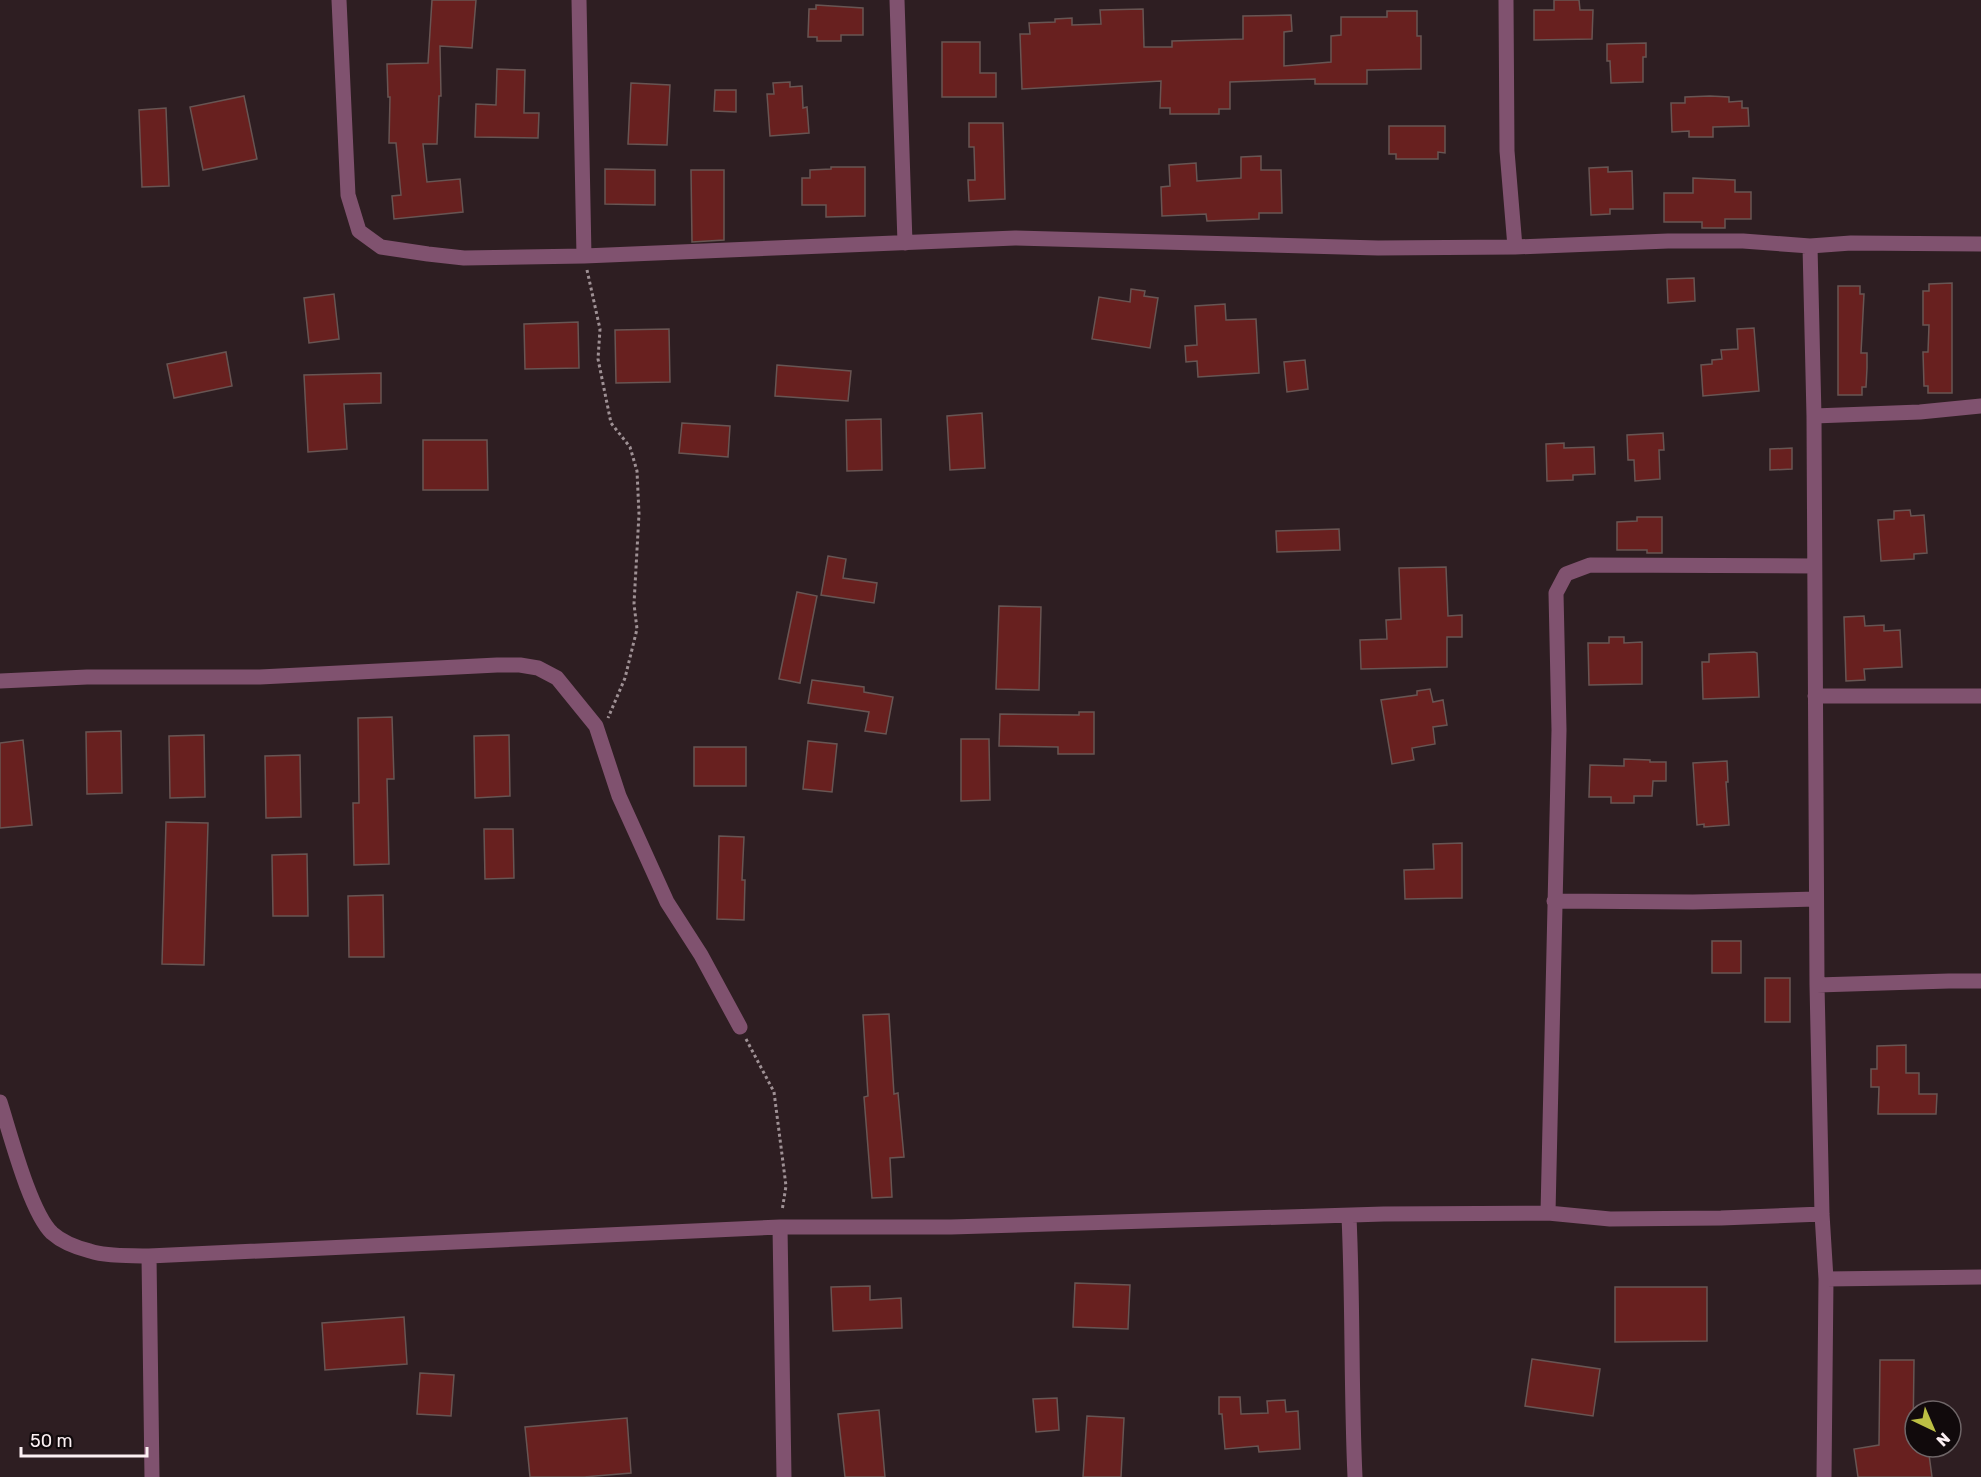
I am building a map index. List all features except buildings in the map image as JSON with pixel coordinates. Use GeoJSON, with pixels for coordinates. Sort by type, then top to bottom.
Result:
{"type":"FeatureCollection","features":[{"type":"Feature","properties":{"kind":"street"},"geometry":{"type":"LineString","coordinates":[[339,0],[348,195],[359,231],[381,247],[428,254],[464,258],[584,256],[1015,238],[1378,248],[1732,241],[1810,246],[1896,242],[1981,244]]}},
{"type":"Feature","properties":{"kind":"street"},"geometry":{"type":"LineString","coordinates":[[579,0],[584,256]]}},
{"type":"Feature","properties":{"kind":"street"},"geometry":{"type":"LineString","coordinates":[[897,0],[905,243]]}},
{"type":"Feature","properties":{"kind":"street"},"geometry":{"type":"LineString","coordinates":[[1506,0],[1507,151],[1515,247]]}},
{"type":"Feature","properties":{"kind":"street"},"geometry":{"type":"LineString","coordinates":[[1810,246],[1814,416],[1817,985],[1822,1214],[1826,1279],[1824,1477]]}},
{"type":"Feature","properties":{"kind":"street"},"geometry":{"type":"LineString","coordinates":[[1814,416],[1920,412],[1981,406]]}},
{"type":"Feature","properties":{"kind":"street"},"geometry":{"type":"LineString","coordinates":[[1548,1213],[1559,730],[1556,592],[1566,573],[1590,565],[1814,566]]}},
{"type":"Feature","properties":{"kind":"street"},"geometry":{"type":"LineString","coordinates":[[0,681],[87,677],[260,677],[306,673],[520,665],[538,668],[557,678],[596,726],[619,796],[668,902],[701,955],[740,1028]]}},
{"type":"Feature","properties":{"kind":"street"},"geometry":{"type":"LineString","coordinates":[[1815,696],[1981,696]]}},
{"type":"Feature","properties":{"kind":"street"},"geometry":{"type":"LineString","coordinates":[[1554,901],[1693,902],[1816,899]]}},
{"type":"Feature","properties":{"kind":"street"},"geometry":{"type":"LineString","coordinates":[[1817,985],[1981,981]]}},
{"type":"Feature","properties":{"kind":"street"},"geometry":{"type":"LineString","coordinates":[[0,1101],[27,1187],[52,1233],[92,1252],[149,1256],[780,1227],[951,1227],[1349,1217],[1384,1214],[1548,1213],[1610,1219],[1822,1214]]}},
{"type":"Feature","properties":{"kind":"street"},"geometry":{"type":"LineString","coordinates":[[1349,1217],[1355,1477]]}},
{"type":"Feature","properties":{"kind":"street"},"geometry":{"type":"LineString","coordinates":[[780,1227],[784,1477]]}},
{"type":"Feature","properties":{"kind":"street"},"geometry":{"type":"LineString","coordinates":[[149,1256],[152,1477]]}},
{"type":"Feature","properties":{"kind":"street"},"geometry":{"type":"LineString","coordinates":[[1826,1279],[1981,1277]]}},
{"type":"Feature","properties":{"kind":"path"},"geometry":{"type":"LineString","coordinates":[[584,256],[600,329],[598,359],[611,423],[630,447],[638,482],[639,514],[634,604],[637,629],[625,678],[600,740]]}},
{"type":"Feature","properties":{"kind":"path"},"geometry":{"type":"LineString","coordinates":[[740,1028],[774,1092],[786,1186],[780,1227]]}}]}
